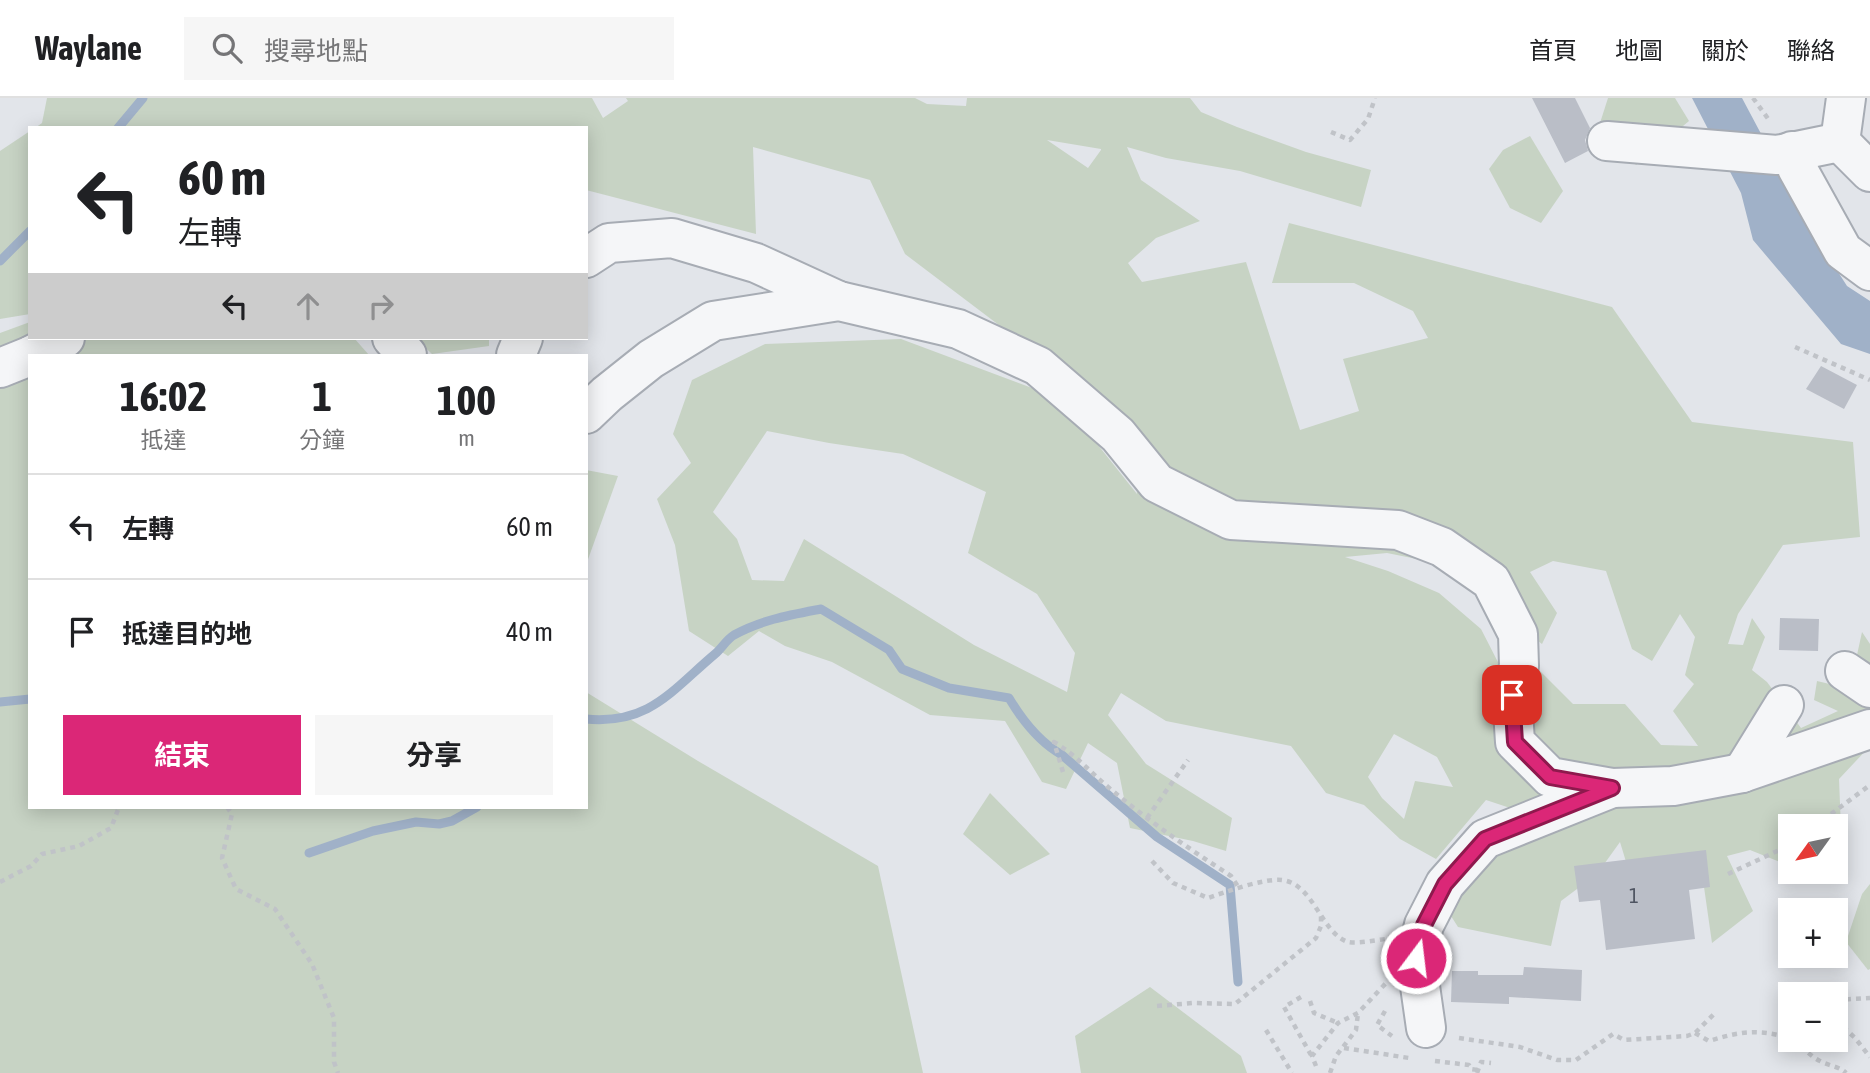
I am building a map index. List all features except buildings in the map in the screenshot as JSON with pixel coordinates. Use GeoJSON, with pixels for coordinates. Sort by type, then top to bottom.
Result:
{"type":"FeatureCollection","features":[{"type":"Feature","properties":{"kind":"street"},"geometry":{"type":"LineString","coordinates":[[1840,142],[1846,98]]}},
{"type":"Feature","properties":{"kind":"street"},"geometry":{"type":"LineString","coordinates":[[1607,141],[1706,150],[1784,153],[1840,142]]}},
{"type":"Feature","properties":{"kind":"street"},"geometry":{"type":"LineString","coordinates":[[1840,142],[1870,172]]}},
{"type":"Feature","properties":{"kind":"street"},"geometry":{"type":"LineString","coordinates":[[1784,153],[1797,168],[1843,251],[1870,271]]}},
{"type":"Feature","properties":{"kind":"street"},"geometry":{"type":"LineString","coordinates":[[588,257],[609,243],[671,238],[756,263],[839,301],[958,329],[1038,366],[1118,436],[1157,483],[1231,520],[1398,530],[1442,547],[1491,581],[1518,634],[1519,666],[1512,695],[1515,742],[1550,777],[1612,788],[1673,786],[1742,772],[1870,729]]}},
{"type":"Feature","properties":{"kind":"street"},"geometry":{"type":"LineString","coordinates":[[588,412],[651,359],[713,321],[839,301]]}},
{"type":"Feature","properties":{"kind":"street"},"geometry":{"type":"LineString","coordinates":[[35,354],[61,340]]}},
{"type":"Feature","properties":{"kind":"street"},"geometry":{"type":"LineString","coordinates":[[394,340],[406,354]]}},
{"type":"Feature","properties":{"kind":"street"},"geometry":{"type":"LineString","coordinates":[[0,368],[28,357]]}},
{"type":"Feature","properties":{"kind":"street"},"geometry":{"type":"LineString","coordinates":[[1742,772],[1784,705]]}},
{"type":"Feature","properties":{"kind":"street"},"geometry":{"type":"LineString","coordinates":[[1426,1028],[1420,955],[1424,925],[1445,884],[1485,839],[1612,788]]}},
{"type":"Feature","properties":{"kind":"path"},"geometry":{"type":"LineString","coordinates":[[1331,132],[1350,140],[1368,119],[1375,98]]}},
{"type":"Feature","properties":{"kind":"path"},"geometry":{"type":"LineString","coordinates":[[1795,347],[1842,370],[1870,380]]}},
{"type":"Feature","properties":{"kind":"path"},"geometry":{"type":"LineString","coordinates":[[1063,772],[1054,742],[1073,753],[1106,786],[1161,830],[1231,876],[1239,888]]}},
{"type":"Feature","properties":{"kind":"path"},"geometry":{"type":"LineString","coordinates":[[1147,818],[1188,760]]}},
{"type":"Feature","properties":{"kind":"path"},"geometry":{"type":"LineString","coordinates":[[1831,814],[1870,785]]}},
{"type":"Feature","properties":{"kind":"path"},"geometry":{"type":"LineString","coordinates":[[0,882],[31,866],[42,854],[79,846],[111,828],[118,809]]}},
{"type":"Feature","properties":{"kind":"path"},"geometry":{"type":"LineString","coordinates":[[228,809],[232,814],[222,858],[236,889],[275,909],[312,964],[334,1018],[334,1062],[338,1073]]}},
{"type":"Feature","properties":{"kind":"path"},"geometry":{"type":"LineString","coordinates":[[1728,874],[1778,851]]}},
{"type":"Feature","properties":{"kind":"path"},"geometry":{"type":"LineString","coordinates":[[1152,861],[1173,883],[1208,898],[1239,888],[1281,880],[1300,886],[1337,934],[1348,942],[1420,955]]}},
{"type":"Feature","properties":{"kind":"path"},"geometry":{"type":"LineString","coordinates":[[1157,1006],[1235,1004],[1316,937],[1321,926],[1321,915]]}},
{"type":"Feature","properties":{"kind":"path"},"geometry":{"type":"LineString","coordinates":[[1312,1056],[1338,1024],[1358,1013],[1385,982],[1420,955]]}},
{"type":"Feature","properties":{"kind":"path"},"geometry":{"type":"LineString","coordinates":[[1301,997],[1284,1007],[1316,1066]]}},
{"type":"Feature","properties":{"kind":"path"},"geometry":{"type":"LineString","coordinates":[[1848,999],[1870,998]]}},
{"type":"Feature","properties":{"kind":"path"},"geometry":{"type":"LineString","coordinates":[[1310,1001],[1314,1013],[1338,1024]]}},
{"type":"Feature","properties":{"kind":"path"},"geometry":{"type":"LineString","coordinates":[[1385,1011],[1377,1025],[1389,1032],[1397,1043],[1396,1056]]}},
{"type":"Feature","properties":{"kind":"path"},"geometry":{"type":"LineString","coordinates":[[1426,1028],[1468,1041],[1496,1042],[1520,1047],[1557,1060],[1576,1060],[1613,1034],[1625,1040],[1687,1037],[1695,1033],[1716,1012]]}},
{"type":"Feature","properties":{"kind":"path"},"geometry":{"type":"LineString","coordinates":[[1330,1073],[1336,1056],[1356,1030],[1358,1013]]}},
{"type":"Feature","properties":{"kind":"path"},"geometry":{"type":"LineString","coordinates":[[1266,1030],[1292,1073]]}},
{"type":"Feature","properties":{"kind":"path"},"geometry":{"type":"LineString","coordinates":[[1695,1033],[1709,1041],[1738,1032],[1765,1031],[1778,1035]]}},
{"type":"Feature","properties":{"kind":"path"},"geometry":{"type":"LineString","coordinates":[[1848,1031],[1870,1057]]}},
{"type":"Feature","properties":{"kind":"path"},"geometry":{"type":"LineString","coordinates":[[1810,1052],[1817,1060],[1846,1073]]}},
{"type":"Feature","properties":{"kind":"path"},"geometry":{"type":"LineString","coordinates":[[1478,1073],[1481,1062],[1491,1063]]}},
{"type":"Feature","properties":{"kind":"green space"},"geometry":{"type":"Polygon","coordinates":[[[47,98],[592,98],[603,118],[628,101],[626,98],[915,98],[927,104],[966,106],[967,98],[1190,98],[1201,112],[1237,127],[1306,152],[1371,170],[1361,207],[1240,171],[1166,158],[1127,147],[1141,180],[1200,221],[1156,238],[1128,263],[1142,282],[1246,262],[1300,430],[1359,411],[1343,359],[1428,338],[1413,311],[1354,283],[1272,283],[1289,223],[1612,307],[1692,422],[1853,442],[1860,537],[1783,545],[1738,614],[1728,644],[1743,645],[1752,618],[1765,637],[1752,670],[1767,682],[1801,728],[1838,711],[1814,700],[1817,681],[1855,690],[1857,655],[1862,632],[1870,644],[1870,746],[1839,779],[1840,814],[1778,814],[1778,861],[1750,850],[1727,856],[1753,911],[1712,943],[1702,873],[1634,888],[1620,842],[1597,874],[1561,901],[1551,946],[1458,927],[1444,905],[1506,843],[1558,824],[1486,800],[1436,859],[1400,839],[1364,805],[1326,793],[1291,746],[1166,721],[1121,693],[1108,715],[1146,764],[1232,818],[1226,851],[1130,828],[1117,763],[1088,743],[1066,789],[1042,782],[1005,721],[930,715],[832,662],[785,646],[759,631],[728,656],[689,631],[675,545],[657,499],[691,463],[673,434],[692,380],[765,344],[901,339],[1032,388],[1082,425],[1137,494],[1130,424],[905,254],[870,180],[753,147],[756,234],[588,191],[588,126],[38,126],[42,123],[47,98]],[[1047,140],[1088,168],[1101,149],[1047,140]],[[767,431],[713,512],[737,539],[752,580],[784,581],[804,539],[974,645],[1067,692],[1075,653],[1037,594],[968,553],[986,492],[903,454],[767,431]],[[1387,553],[1345,557],[1388,571],[1439,593],[1481,629],[1502,670],[1540,671],[1573,704],[1625,704],[1661,745],[1698,746],[1673,711],[1694,684],[1685,675],[1695,637],[1680,614],[1652,661],[1632,649],[1606,571],[1553,561],[1530,572],[1557,613],[1542,644],[1437,563],[1387,553]],[[1394,734],[1368,777],[1382,798],[1404,819],[1415,781],[1453,787],[1437,757],[1394,734]]]}},
{"type":"Feature","properties":{"kind":"green space"},"geometry":{"type":"Polygon","coordinates":[[[1608,98],[1675,98],[1689,121],[1636,165],[1600,123],[1608,98]]]}},
{"type":"Feature","properties":{"kind":"green space"},"geometry":{"type":"Polygon","coordinates":[[[28,132],[28,314],[0,319],[0,151],[28,132]]]}},
{"type":"Feature","properties":{"kind":"green space"},"geometry":{"type":"Polygon","coordinates":[[[1530,136],[1563,191],[1541,223],[1510,208],[1489,169],[1503,150],[1530,136]]]}},
{"type":"Feature","properties":{"kind":"green space"},"geometry":{"type":"Polygon","coordinates":[[[28,323],[28,340],[356,340],[368,354],[28,354],[28,809],[588,809],[588,693],[878,866],[923,1073],[0,1073],[0,333],[28,323]]]}},
{"type":"Feature","properties":{"kind":"green space"},"geometry":{"type":"Polygon","coordinates":[[[417,340],[489,340],[489,346],[432,354],[417,340]]]}},
{"type":"Feature","properties":{"kind":"green space"},"geometry":{"type":"Polygon","coordinates":[[[588,470],[618,476],[588,559],[588,470]]]}},
{"type":"Feature","properties":{"kind":"green space"},"geometry":{"type":"Polygon","coordinates":[[[990,793],[1050,854],[1010,875],[963,834],[990,793]]]}},
{"type":"Feature","properties":{"kind":"green space"},"geometry":{"type":"Polygon","coordinates":[[[1870,884],[1868,970],[1848,945],[1848,936],[1862,894],[1870,884]]]}},
{"type":"Feature","properties":{"kind":"green space"},"geometry":{"type":"Polygon","coordinates":[[[1150,987],[1241,1056],[1247,1073],[1081,1073],[1075,1036],[1150,987]]]}},
{"type":"Feature","properties":{"kind":"water"},"geometry":{"type":"Polygon","coordinates":[[[1692,98],[1742,98],[1817,239],[1847,286],[1870,301],[1870,354],[1841,344],[1753,240],[1741,193],[1692,98]]]}},
{"type":"Feature","properties":{"kind":"waterway"},"geometry":{"type":"LineString","coordinates":[[120,126],[143,98]]}},
{"type":"Feature","properties":{"kind":"waterway"},"geometry":{"type":"LineString","coordinates":[[0,261],[28,233]]}},
{"type":"Feature","properties":{"kind":"waterway"},"geometry":{"type":"LineString","coordinates":[[588,719],[627,717],[643,711],[658,703],[734,635],[765,622],[821,609],[889,650],[902,669],[949,688],[1009,698],[1025,722],[1046,744],[1157,837],[1230,885],[1238,982]]}},
{"type":"Feature","properties":{"kind":"waterway"},"geometry":{"type":"LineString","coordinates":[[0,702],[28,699]]}},
{"type":"Feature","properties":{"kind":"waterway"},"geometry":{"type":"LineString","coordinates":[[309,853],[373,831],[416,822],[439,824],[452,821],[473,809]]}},
{"type":"Feature","properties":{"kind":"route"},"geometry":{"type":"LineString","coordinates":[[1416,958],[1424,925],[1445,884],[1485,839],[1612,788],[1550,777],[1515,742],[1512,695]]}}]}
